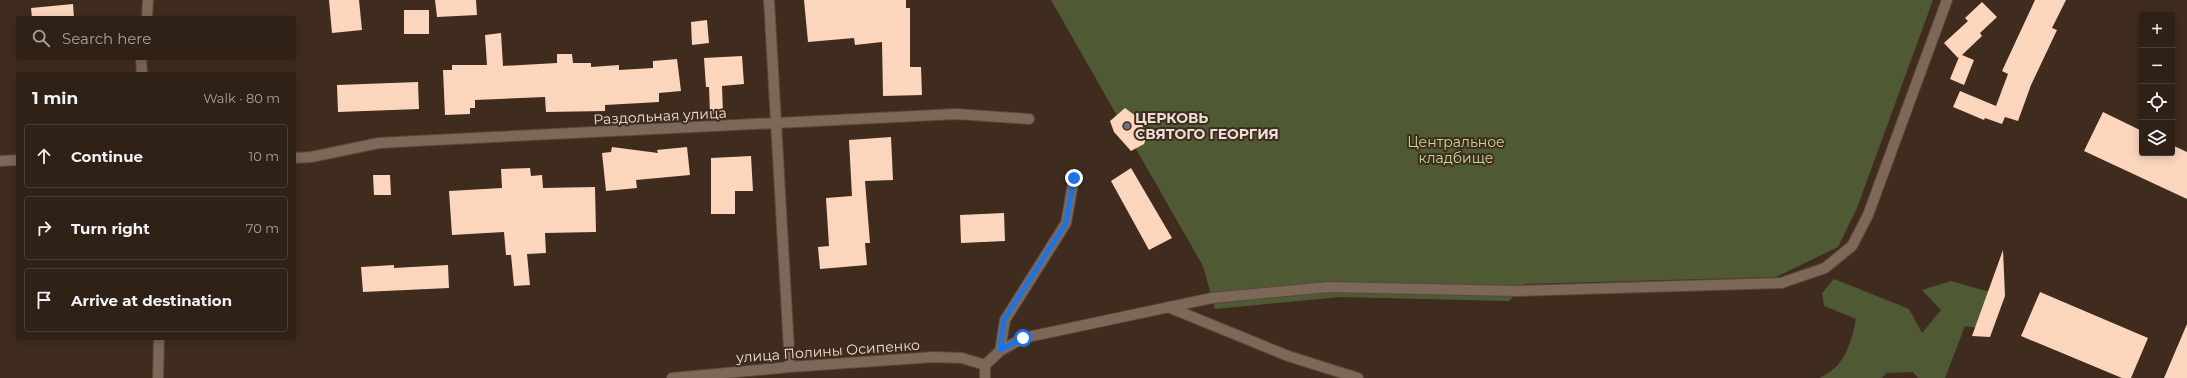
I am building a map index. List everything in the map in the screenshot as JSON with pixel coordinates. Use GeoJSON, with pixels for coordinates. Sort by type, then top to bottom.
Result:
{"type":"FeatureCollection","features":[{"type":"Feature","properties":{"kind":"street"},"geometry":{"type":"LineString","coordinates":[[147,16],[148,0]]}},
{"type":"Feature","properties":{"kind":"street"},"geometry":{"type":"LineString","coordinates":[[769,0],[790,367]]}},
{"type":"Feature","properties":{"kind":"street"},"geometry":{"type":"LineString","coordinates":[[985,378],[985,365],[1000,350],[1023,338],[1212,298],[1328,287],[1518,291],[1781,284],[1825,268],[1852,246],[1868,215],[1946,0]]}},
{"type":"Feature","properties":{"kind":"street"},"geometry":{"type":"LineString","coordinates":[[141,60],[142,72]]}},
{"type":"Feature","properties":{"kind":"street","name":"Раздольная улица"},"geometry":{"type":"LineString","coordinates":[[296,158],[311,157],[379,143],[776,125],[956,114],[1029,119]]}},
{"type":"Feature","properties":{"kind":"street"},"geometry":{"type":"LineString","coordinates":[[0,161],[16,160]]}},
{"type":"Feature","properties":{"kind":"street"},"geometry":{"type":"LineString","coordinates":[[1000,350],[1004,320],[1066,223],[1074,178]]}},
{"type":"Feature","properties":{"kind":"street"},"geometry":{"type":"LineString","coordinates":[[1168,307],[1288,356],[1358,378]]}},
{"type":"Feature","properties":{"kind":"street"},"geometry":{"type":"LineString","coordinates":[[158,378],[159,340]]}},
{"type":"Feature","properties":{"kind":"street","name":"улица Полины Осипенко"},"geometry":{"type":"LineString","coordinates":[[672,378],[790,367],[934,357],[962,358],[985,365]]}},
{"type":"Feature","properties":{"kind":"green space","name":"Центральное кладбище"},"geometry":{"type":"Polygon","coordinates":[[[1051,0],[1933,0],[1857,208],[1838,247],[1776,277],[1524,284],[1509,301],[1340,297],[1215,309],[1203,266],[1051,0]]]}},
{"type":"Feature","properties":{"kind":"green space"},"geometry":{"type":"Polygon","coordinates":[[[1834,279],[1909,309],[1922,333],[1941,310],[1922,290],[1951,281],[1990,292],[1977,328],[1965,326],[1945,378],[1918,378],[1913,372],[1886,373],[1882,378],[1819,378],[1835,368],[1841,361],[1849,346],[1856,319],[1824,306],[1822,293],[1834,279]]]}},
{"type":"Feature","properties":{"kind":"building"},"geometry":{"type":"Polygon","coordinates":[[[329,0],[359,0],[362,30],[332,33],[329,0]]]}},
{"type":"Feature","properties":{"kind":"building"},"geometry":{"type":"Polygon","coordinates":[[[435,0],[476,0],[477,15],[437,17],[435,0]]]}},
{"type":"Feature","properties":{"kind":"building"},"geometry":{"type":"Polygon","coordinates":[[[804,0],[906,0],[906,8],[910,8],[910,67],[921,67],[922,95],[883,96],[882,42],[855,45],[854,38],[808,42],[804,0]]]}},
{"type":"Feature","properties":{"kind":"building"},"geometry":{"type":"Polygon","coordinates":[[[2035,0],[2066,0],[2052,28],[2057,30],[2031,85],[2018,121],[2005,117],[2002,124],[1985,118],[1984,120],[1953,107],[1960,91],[1996,106],[2008,74],[2002,71],[2035,0]]]}},
{"type":"Feature","properties":{"kind":"building"},"geometry":{"type":"Polygon","coordinates":[[[1982,2],[1997,17],[1980,33],[1982,36],[1962,55],[1974,60],[1964,85],[1950,79],[1959,57],[1958,58],[1944,43],[1968,21],[1965,18],[1982,2]]]}},
{"type":"Feature","properties":{"kind":"building"},"geometry":{"type":"Polygon","coordinates":[[[73,4],[74,16],[32,16],[31,8],[73,4]]]}},
{"type":"Feature","properties":{"kind":"building"},"geometry":{"type":"Polygon","coordinates":[[[404,10],[429,10],[429,34],[404,34],[404,10]]]}},
{"type":"Feature","properties":{"kind":"building"},"geometry":{"type":"Polygon","coordinates":[[[707,20],[709,43],[692,45],[691,22],[707,20]]]}},
{"type":"Feature","properties":{"kind":"building"},"geometry":{"type":"Polygon","coordinates":[[[501,33],[503,66],[557,63],[557,54],[572,54],[573,63],[591,63],[591,67],[619,65],[619,70],[653,68],[653,61],[677,59],[681,91],[659,93],[659,102],[605,105],[605,111],[546,112],[545,97],[475,100],[475,108],[470,108],[470,114],[445,115],[443,70],[452,70],[452,65],[487,65],[485,35],[501,33]]]}},
{"type":"Feature","properties":{"kind":"building"},"geometry":{"type":"Polygon","coordinates":[[[742,56],[744,84],[722,86],[723,114],[710,114],[709,87],[706,87],[704,58],[742,56]]]}},
{"type":"Feature","properties":{"kind":"building"},"geometry":{"type":"Polygon","coordinates":[[[418,82],[419,109],[338,112],[337,85],[418,82]]]}},
{"type":"Feature","properties":{"kind":"building","name":"ЦЕРКОВЬ СВЯТОГО ГЕОРГИЯ"},"geometry":{"type":"Polygon","coordinates":[[[1125,108],[1141,120],[1146,138],[1144,144],[1131,151],[1114,132],[1110,121],[1125,108]]]}},
{"type":"Feature","properties":{"kind":"building"},"geometry":{"type":"Polygon","coordinates":[[[2103,112],[2139,130],[2139,156],[2175,156],[2175,146],[2187,152],[2187,199],[2084,151],[2103,112]]]}},
{"type":"Feature","properties":{"kind":"building"},"geometry":{"type":"Polygon","coordinates":[[[891,137],[893,180],[865,181],[870,243],[865,243],[867,265],[820,269],[818,247],[829,246],[826,198],[852,196],[849,140],[891,137]]]}},
{"type":"Feature","properties":{"kind":"building"},"geometry":{"type":"Polygon","coordinates":[[[612,147],[658,153],[657,150],[687,147],[690,175],[636,180],[637,188],[606,191],[602,153],[611,152],[612,147]]]}},
{"type":"Feature","properties":{"kind":"building"},"geometry":{"type":"Polygon","coordinates":[[[751,156],[753,191],[735,191],[735,214],[711,214],[711,158],[751,156]]]}},
{"type":"Feature","properties":{"kind":"building"},"geometry":{"type":"Polygon","coordinates":[[[530,168],[531,176],[542,175],[543,188],[595,187],[596,232],[545,233],[546,253],[527,254],[530,285],[514,286],[511,255],[506,255],[504,232],[452,235],[449,191],[502,188],[501,169],[530,168]]]}},
{"type":"Feature","properties":{"kind":"building"},"geometry":{"type":"Polygon","coordinates":[[[1131,168],[1172,238],[1149,250],[1111,181],[1131,168]]]}},
{"type":"Feature","properties":{"kind":"building"},"geometry":{"type":"Polygon","coordinates":[[[373,175],[390,175],[391,195],[374,195],[373,175]]]}},
{"type":"Feature","properties":{"kind":"building"},"geometry":{"type":"Polygon","coordinates":[[[1004,213],[1005,241],[961,243],[960,215],[1004,213]]]}},
{"type":"Feature","properties":{"kind":"building"},"geometry":{"type":"Polygon","coordinates":[[[2003,250],[2005,296],[1990,337],[1972,336],[2003,250]]]}},
{"type":"Feature","properties":{"kind":"building"},"geometry":{"type":"Polygon","coordinates":[[[394,265],[394,268],[448,265],[449,288],[363,292],[361,267],[394,265]]]}},
{"type":"Feature","properties":{"kind":"building"},"geometry":{"type":"Polygon","coordinates":[[[2040,292],[2148,338],[2131,378],[2122,378],[2021,336],[2040,292]]]}},
{"type":"Feature","properties":{"kind":"building"},"geometry":{"type":"Polygon","coordinates":[[[2187,324],[2187,378],[2164,378],[2187,324]]]}},
{"type":"Feature","properties":{"kind":"place","name":"ЦЕРКОВЬ СВЯТОГО ГЕОРГИЯ"},"geometry":{"type":"Point","coordinates":[1127,126]}},
{"type":"Feature","properties":{"kind":"route"},"geometry":{"type":"LineString","coordinates":[[1023,338],[1000,350],[1004,320],[1066,223],[1074,178]]}}]}
